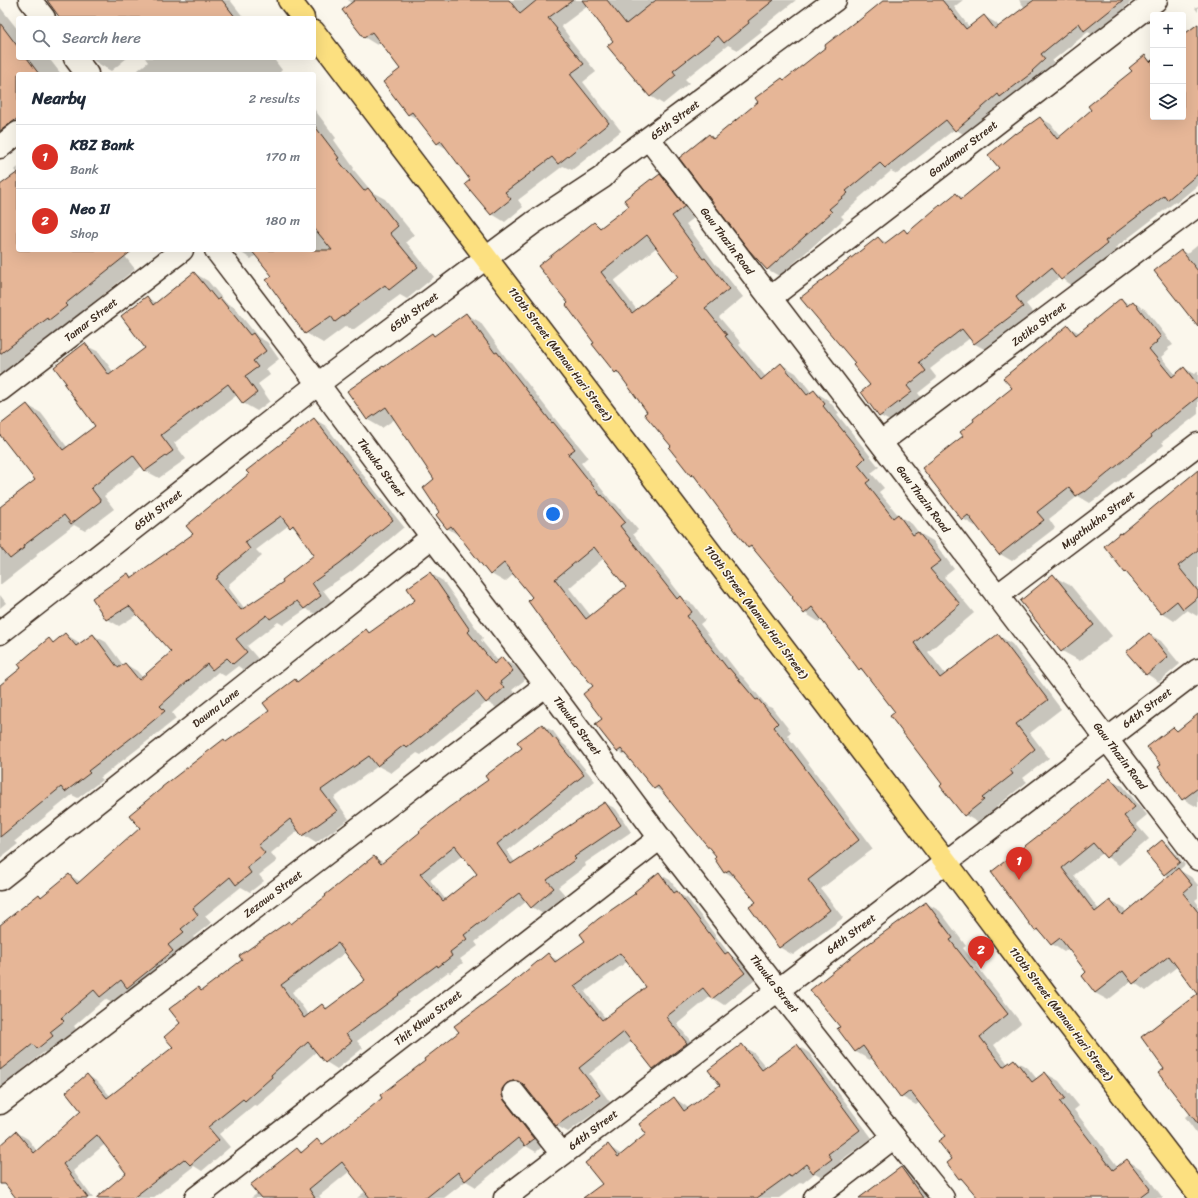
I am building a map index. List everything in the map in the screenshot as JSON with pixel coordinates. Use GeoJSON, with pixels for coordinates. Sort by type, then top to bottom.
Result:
{"type":"FeatureCollection","features":[{"type":"Feature","properties":{"kind":"main road"},"geometry":{"type":"LineString","coordinates":[[290,0],[302,16]]}},
{"type":"Feature","properties":{"kind":"main road","name":"110th Street (Manaw Hari Street)"},"geometry":{"type":"LineString","coordinates":[[316,35],[1048,998],[1198,1193]]}},
{"type":"Feature","properties":{"kind":"street"},"geometry":{"type":"LineString","coordinates":[[30,0],[42,16]]}},
{"type":"Feature","properties":{"kind":"street","name":"65th Street"},"geometry":{"type":"LineString","coordinates":[[0,633],[318,384],[486,258],[533,224],[603,177],[615,164],[835,0]]}},
{"type":"Feature","properties":{"kind":"street","name":"Gandamar Street"},"geometry":{"type":"LineString","coordinates":[[770,298],[1156,0]]}},
{"type":"Feature","properties":{"kind":"street"},"geometry":{"type":"LineString","coordinates":[[76,60],[86,72]]}},
{"type":"Feature","properties":{"kind":"street"},"geometry":{"type":"LineString","coordinates":[[0,147],[16,135]]}},
{"type":"Feature","properties":{"kind":"street","name":"Gaw Thazin Road"},"geometry":{"type":"LineString","coordinates":[[649,139],[1198,859]]}},
{"type":"Feature","properties":{"kind":"street","name":"Zotika Street"},"geometry":{"type":"LineString","coordinates":[[881,442],[1198,205]]}},
{"type":"Feature","properties":{"kind":"street","name":"Tamar Street"},"geometry":{"type":"LineString","coordinates":[[0,390],[179,252]]}},
{"type":"Feature","properties":{"kind":"street","name":"Thawka Street"},"geometry":{"type":"LineString","coordinates":[[218,252],[660,838],[943,1198]]}},
{"type":"Feature","properties":{"kind":"street","name":"Myathukha Street"},"geometry":{"type":"LineString","coordinates":[[998,596],[1198,444]]}},
{"type":"Feature","properties":{"kind":"street","name":"Dawna Lane"},"geometry":{"type":"LineString","coordinates":[[0,879],[432,537]]}},
{"type":"Feature","properties":{"kind":"street","name":"64th Street"},"geometry":{"type":"LineString","coordinates":[[504,1198],[1198,670]]}},
{"type":"Feature","properties":{"kind":"street","name":"Zezawa Street"},"geometry":{"type":"LineString","coordinates":[[0,1103],[546,686]]}},
{"type":"Feature","properties":{"kind":"street","name":"Thit Khwa Street"},"geometry":{"type":"LineString","coordinates":[[196,1198],[660,838]]}},
{"type":"Feature","properties":{"kind":"street"},"geometry":{"type":"LineString","coordinates":[[514,1093],[562,1154]]}},
{"type":"Feature","properties":{"kind":"street"},"geometry":{"type":"LineString","coordinates":[[815,1198],[894,1137]]}},
{"type":"Feature","properties":{"kind":"building"},"geometry":{"type":"Polygon","coordinates":[[[47,0],[222,0],[234,16],[59,16],[47,0]]]}},
{"type":"Feature","properties":{"kind":"building"},"geometry":{"type":"Polygon","coordinates":[[[355,0],[509,0],[520,14],[537,0],[573,0],[548,18],[584,64],[570,74],[609,123],[558,164],[552,157],[505,192],[511,199],[491,215],[465,184],[470,180],[441,141],[437,144],[412,112],[408,115],[383,82],[400,69],[372,32],[364,38],[342,10],[355,0]]]}},
{"type":"Feature","properties":{"kind":"building"},"geometry":{"type":"Polygon","coordinates":[[[582,0],[607,0],[626,24],[656,0],[774,0],[724,43],[718,36],[673,71],[676,75],[650,97],[607,46],[613,41],[582,0]]]}},
{"type":"Feature","properties":{"kind":"building"},"geometry":{"type":"Polygon","coordinates":[[[884,0],[942,0],[966,29],[984,15],[995,29],[1034,0],[1123,0],[1084,31],[1079,23],[1041,54],[1045,59],[1032,71],[1033,72],[1000,97],[998,94],[955,131],[946,120],[885,168],[880,163],[846,191],[848,193],[829,209],[832,212],[767,270],[748,249],[679,158],[709,134],[713,139],[758,102],[755,98],[782,78],[784,80],[826,47],[825,45],[884,0]]]}},
{"type":"Feature","properties":{"kind":"building"},"geometry":{"type":"Polygon","coordinates":[[[0,23],[16,44],[16,60],[28,60],[38,72],[16,72],[16,119],[0,131],[0,23]]]}},
{"type":"Feature","properties":{"kind":"building"},"geometry":{"type":"Polygon","coordinates":[[[1198,24],[1198,174],[1167,200],[1164,196],[1105,241],[1107,244],[1061,280],[1051,268],[1016,297],[1023,307],[974,344],[962,329],[919,362],[926,371],[907,386],[912,392],[879,417],[861,392],[870,385],[853,365],[855,363],[800,298],[878,237],[884,244],[904,229],[907,233],[956,193],[961,199],[999,168],[988,155],[1015,133],[1016,134],[1040,117],[1057,139],[1091,110],[1088,106],[1132,71],[1129,68],[1145,55],[1150,62],[1150,120],[1186,120],[1186,33],[1198,24]]]}},
{"type":"Feature","properties":{"kind":"building"},"geometry":{"type":"Polygon","coordinates":[[[316,128],[339,158],[337,159],[364,191],[368,188],[398,226],[390,233],[418,267],[389,290],[385,285],[335,322],[331,316],[305,334],[266,280],[272,276],[253,252],[316,252],[316,250],[332,250],[316,230],[316,128]]]}},
{"type":"Feature","properties":{"kind":"building"},"geometry":{"type":"Polygon","coordinates":[[[16,173],[16,252],[130,252],[65,304],[67,306],[49,320],[48,318],[0,354],[0,185],[16,173]]]}},
{"type":"Feature","properties":{"kind":"building"},"geometry":{"type":"Polygon","coordinates":[[[660,174],[685,206],[672,216],[703,259],[705,258],[729,289],[705,308],[727,335],[725,336],[761,380],[781,363],[807,395],[814,390],[825,404],[823,406],[865,458],[858,465],[870,480],[866,483],[893,518],[898,514],[913,535],[918,532],[941,561],[930,569],[960,604],[914,643],[940,678],[998,634],[1048,700],[1016,724],[1035,749],[1010,770],[1013,774],[982,798],[984,800],[964,816],[940,786],[942,784],[890,716],[895,712],[861,668],[859,670],[812,607],[804,614],[792,598],[793,597],[751,546],[748,548],[693,474],[691,476],[669,448],[671,446],[644,414],[647,412],[617,371],[615,373],[592,344],[594,343],[566,305],[568,303],[538,266],[594,222],[600,228],[629,206],[624,200],[651,179],[652,180],[660,174]],[[647,235],[601,272],[632,313],[678,277],[647,235]]]}},
{"type":"Feature","properties":{"kind":"building"},"geometry":{"type":"Polygon","coordinates":[[[1181,250],[1198,271],[1198,327],[1154,271],[1181,250]]]}},
{"type":"Feature","properties":{"kind":"building"},"geometry":{"type":"Polygon","coordinates":[[[194,272],[217,300],[220,298],[250,335],[253,333],[266,351],[253,361],[258,367],[245,376],[257,393],[243,404],[228,384],[161,435],[173,451],[145,471],[133,455],[91,488],[101,501],[71,524],[64,515],[23,546],[24,548],[10,559],[0,547],[0,507],[35,480],[0,435],[0,425],[27,404],[63,450],[95,426],[64,384],[66,383],[54,367],[85,343],[109,375],[145,348],[121,316],[147,296],[153,305],[194,272]]]}},
{"type":"Feature","properties":{"kind":"building"},"geometry":{"type":"Polygon","coordinates":[[[1121,298],[1127,306],[1133,301],[1161,337],[1149,349],[1172,377],[1184,367],[1198,385],[1198,397],[1085,492],[1084,491],[1076,496],[1069,487],[1037,512],[1044,520],[999,555],[968,515],[962,520],[922,468],[963,436],[960,432],[974,421],[973,419],[1012,388],[1003,378],[1068,325],[1076,335],[1121,298]]]}},
{"type":"Feature","properties":{"kind":"building"},"geometry":{"type":"Polygon","coordinates":[[[466,313],[495,353],[497,352],[552,423],[553,422],[575,449],[568,454],[601,496],[602,495],[625,522],[620,526],[677,599],[680,596],[692,612],[687,616],[728,669],[729,668],[756,700],[758,699],[778,723],[774,727],[859,840],[808,880],[830,910],[779,948],[749,907],[756,902],[729,870],[724,873],[714,858],[716,856],[658,786],[654,789],[621,749],[617,752],[595,724],[602,719],[583,694],[593,686],[570,659],[528,601],[532,597],[504,563],[490,575],[451,526],[447,529],[436,515],[439,512],[423,488],[434,479],[386,407],[367,420],[347,391],[432,333],[434,336],[466,313]],[[594,547],[555,579],[586,619],[626,587],[594,547]]]}},
{"type":"Feature","properties":{"kind":"building"},"geometry":{"type":"Polygon","coordinates":[[[314,418],[393,520],[340,563],[312,583],[321,596],[304,609],[297,601],[270,619],[267,615],[236,639],[247,652],[233,664],[227,658],[212,670],[207,664],[160,706],[165,711],[88,771],[90,773],[65,792],[61,787],[0,837],[0,685],[21,668],[18,664],[49,638],[53,643],[65,633],[76,646],[93,634],[118,668],[125,663],[139,680],[171,652],[129,606],[106,620],[92,598],[128,573],[131,578],[193,534],[186,526],[249,474],[246,471],[314,418]],[[281,516],[245,542],[250,549],[217,576],[218,578],[216,579],[241,610],[283,582],[282,580],[314,555],[293,525],[290,528],[281,516]]]}},
{"type":"Feature","properties":{"kind":"building"},"geometry":{"type":"Polygon","coordinates":[[[1198,470],[1198,550],[1178,566],[1198,591],[1198,597],[1183,609],[1177,601],[1161,614],[1126,572],[1125,573],[1104,546],[1120,533],[1121,534],[1198,470]]]}},
{"type":"Feature","properties":{"kind":"building"},"geometry":{"type":"Polygon","coordinates":[[[430,572],[470,630],[468,632],[494,664],[502,657],[513,671],[500,682],[504,688],[486,703],[477,692],[407,748],[404,745],[377,766],[369,756],[321,790],[337,811],[302,836],[290,819],[258,845],[265,853],[247,867],[251,873],[236,885],[230,877],[193,908],[198,915],[181,929],[184,932],[168,945],[173,951],[127,988],[121,980],[100,997],[94,990],[61,1018],[64,1021],[50,1032],[53,1036],[37,1049],[33,1044],[0,1070],[0,925],[39,894],[41,897],[69,874],[77,884],[140,828],[129,815],[162,787],[224,739],[226,742],[269,711],[263,703],[295,679],[297,682],[366,629],[369,633],[415,600],[407,588],[430,572]]]}},
{"type":"Feature","properties":{"kind":"building"},"geometry":{"type":"Polygon","coordinates":[[[1053,574],[1094,625],[1061,652],[1020,601],[1053,574]]]}},
{"type":"Feature","properties":{"kind":"building"},"geometry":{"type":"Polygon","coordinates":[[[1149,633],[1168,657],[1146,675],[1126,652],[1149,633]]]}},
{"type":"Feature","properties":{"kind":"building"},"geometry":{"type":"Polygon","coordinates":[[[1198,714],[1198,788],[1182,800],[1158,767],[1161,765],[1147,747],[1173,727],[1177,731],[1198,714]]]}},
{"type":"Feature","properties":{"kind":"building"},"geometry":{"type":"Polygon","coordinates":[[[542,724],[584,775],[497,844],[511,864],[605,802],[621,825],[574,857],[576,859],[547,880],[554,888],[531,908],[519,893],[464,935],[467,939],[450,952],[452,956],[438,967],[437,965],[346,1034],[352,1041],[325,1063],[308,1042],[271,1075],[272,1077],[245,1101],[243,1099],[208,1127],[219,1140],[190,1165],[184,1159],[133,1198],[96,1198],[126,1173],[97,1135],[63,1164],[88,1198],[16,1198],[5,1184],[0,1184],[0,1145],[16,1131],[34,1153],[81,1111],[66,1092],[87,1074],[107,1098],[173,1047],[164,1037],[180,1023],[169,1009],[198,987],[201,991],[242,960],[239,956],[289,921],[291,924],[374,856],[381,864],[448,808],[488,780],[485,776],[522,748],[517,742],[542,724]],[[455,846],[420,874],[443,901],[477,874],[455,846]],[[338,943],[281,985],[304,1018],[322,1004],[326,1009],[365,980],[338,943]]]}},
{"type":"Feature","properties":{"kind":"building"},"geometry":{"type":"Polygon","coordinates":[[[1110,778],[1135,807],[1124,816],[1137,831],[1106,858],[1093,843],[1062,868],[1095,912],[1110,900],[1122,915],[1178,868],[1192,885],[1183,893],[1198,912],[1198,1124],[1158,1073],[1164,1069],[1141,1037],[1197,994],[1169,956],[1133,984],[1123,971],[1095,993],[1082,976],[1086,972],[1060,938],[1051,945],[1038,929],[1035,931],[991,872],[1110,778]]]}},
{"type":"Feature","properties":{"kind":"building"},"geometry":{"type":"Polygon","coordinates":[[[1162,840],[1180,862],[1164,875],[1146,853],[1162,840]]]}},
{"type":"Feature","properties":{"kind":"building"},"geometry":{"type":"Polygon","coordinates":[[[659,872],[674,893],[677,891],[725,954],[728,952],[745,973],[712,999],[703,988],[666,1017],[687,1043],[653,1069],[624,1032],[579,1068],[600,1095],[556,1126],[524,1085],[518,1081],[507,1083],[502,1089],[504,1100],[534,1139],[525,1146],[518,1138],[465,1181],[458,1172],[426,1198],[370,1198],[342,1162],[309,1189],[315,1198],[261,1198],[250,1185],[297,1148],[301,1153],[317,1139],[322,1145],[364,1113],[382,1098],[380,1095],[425,1061],[424,1059],[459,1032],[454,1026],[508,986],[548,953],[555,962],[585,941],[580,934],[598,919],[636,893],[634,892],[659,872]],[[620,953],[574,986],[602,1020],[646,987],[620,953]]]}},
{"type":"Feature","properties":{"kind":"building"},"geometry":{"type":"Polygon","coordinates":[[[926,902],[953,938],[950,940],[1008,1014],[980,1037],[1003,1067],[1014,1059],[1032,1082],[1045,1072],[1065,1098],[1060,1102],[1113,1170],[1127,1159],[1150,1189],[1138,1198],[978,1198],[961,1178],[959,1179],[947,1163],[952,1159],[938,1141],[945,1136],[910,1091],[901,1098],[863,1046],[855,1052],[837,1028],[840,1027],[810,990],[864,947],[926,902]]]}},
{"type":"Feature","properties":{"kind":"building"},"geometry":{"type":"Polygon","coordinates":[[[742,1044],[762,1070],[797,1044],[860,1130],[828,1154],[832,1159],[813,1173],[806,1164],[790,1177],[789,1175],[757,1198],[583,1198],[602,1184],[585,1163],[608,1144],[618,1157],[646,1134],[639,1124],[674,1097],[684,1111],[720,1085],[708,1070],[742,1044]]]}},
{"type":"Feature","properties":{"kind":"building"},"geometry":{"type":"Polygon","coordinates":[[[901,1167],[923,1198],[859,1198],[901,1167]]]}},
{"type":"Feature","properties":{"kind":"place","name":"KBZ Bank"},"geometry":{"type":"Point","coordinates":[1019,880]}},
{"type":"Feature","properties":{"kind":"place","name":"Neo II"},"geometry":{"type":"Point","coordinates":[981,969]}}]}
